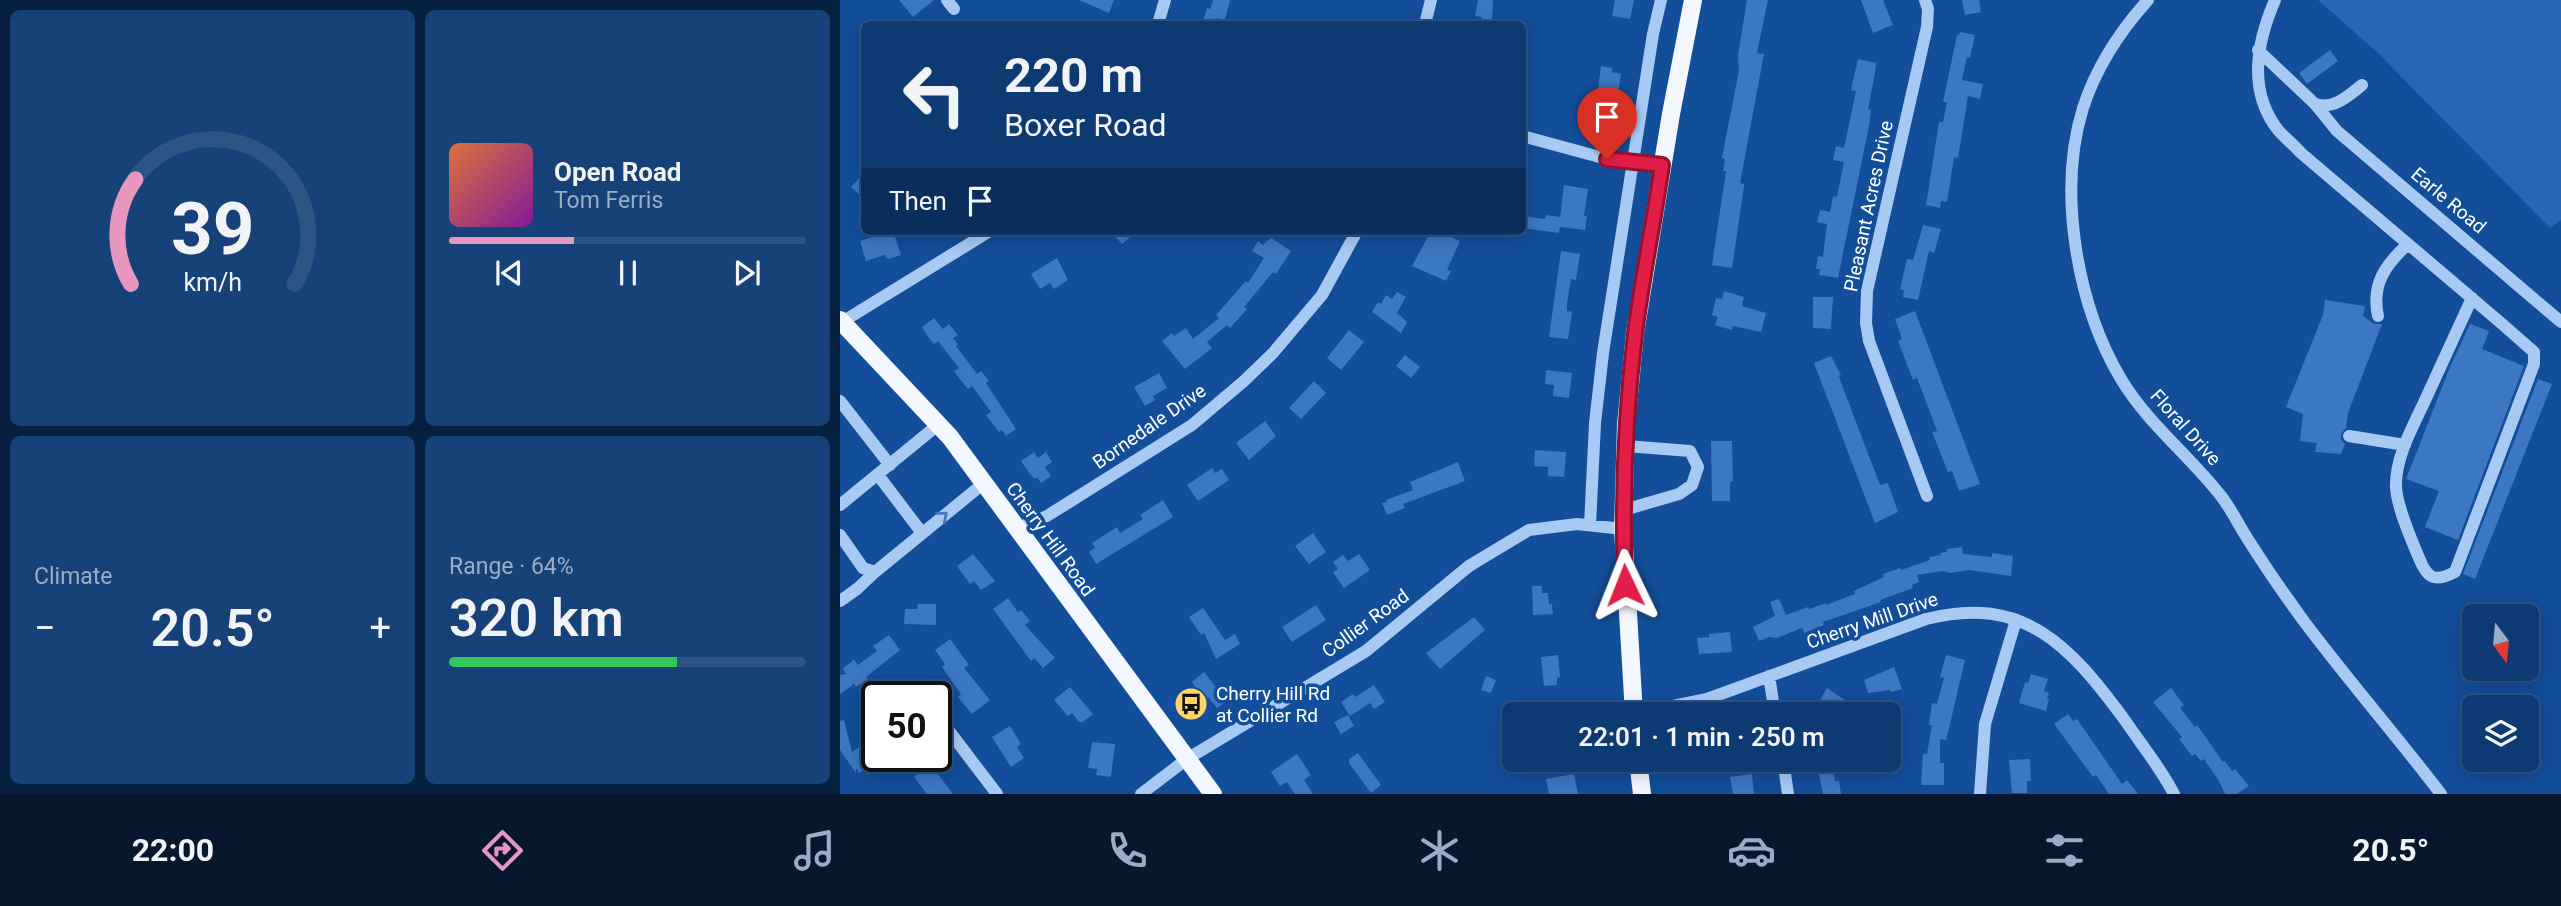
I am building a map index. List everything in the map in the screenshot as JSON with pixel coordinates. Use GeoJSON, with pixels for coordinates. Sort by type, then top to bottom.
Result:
{"type":"FeatureCollection","features":[{"type":"Feature","properties":{"kind":"main road"},"geometry":{"type":"LineString","coordinates":[[1633,702],[1623,529],[1635,333],[1684,38],[1693,0]]}},
{"type":"Feature","properties":{"kind":"main road","name":"Cherry Hill Road"},"geometry":{"type":"LineString","coordinates":[[841,321],[939,424],[1213,794]]}},
{"type":"Feature","properties":{"kind":"main road"},"geometry":{"type":"LineString","coordinates":[[1640,772],[1643,794]]}},
{"type":"Feature","properties":{"kind":"street"},"geometry":{"type":"LineString","coordinates":[[1159,21],[1164,0]]}},
{"type":"Feature","properties":{"kind":"street"},"geometry":{"type":"LineString","coordinates":[[1426,21],[1431,0]]}},
{"type":"Feature","properties":{"kind":"street"},"geometry":{"type":"LineString","coordinates":[[1590,525],[1595,423],[1603,354],[1653,34],[1661,0]]}},
{"type":"Feature","properties":{"kind":"street","name":"Pleasant Acres Drive"},"geometry":{"type":"LineString","coordinates":[[1925,0],[1928,9],[1927,27],[1867,291],[1866,323],[1869,341],[1927,496]]}},
{"type":"Feature","properties":{"kind":"street","name":"Floral Drive"},"geometry":{"type":"LineString","coordinates":[[2148,0],[2131,18],[2100,66],[2083,109],[2073,162],[2071,196],[2088,307],[2100,339],[2151,422],[2222,498],[2269,573],[2304,622],[2441,794]]}},
{"type":"Feature","properties":{"kind":"street"},"geometry":{"type":"LineString","coordinates":[[2274,0],[2264,24],[2258,50],[2258,76],[2269,114],[2278,130],[2301,153],[2409,244],[2472,298],[2534,352],[2534,364],[2455,572],[2437,579],[2424,570],[2396,490],[2396,475],[2405,445],[2472,298]]}},
{"type":"Feature","properties":{"kind":"street","name":"Earle Road"},"geometry":{"type":"LineString","coordinates":[[2258,50],[2315,104],[2337,131],[2561,322]]}},
{"type":"Feature","properties":{"kind":"street"},"geometry":{"type":"LineString","coordinates":[[2315,104],[2325,107],[2333,104],[2362,85]]}},
{"type":"Feature","properties":{"kind":"street"},"geometry":{"type":"LineString","coordinates":[[1526,137],[1607,159],[1662,165]]}},
{"type":"Feature","properties":{"kind":"street"},"geometry":{"type":"LineString","coordinates":[[841,321],[983,235]]}},
{"type":"Feature","properties":{"kind":"street","name":"Bornedale Drive"},"geometry":{"type":"LineString","coordinates":[[1018,528],[1059,509],[1192,425],[1244,381],[1273,353],[1322,295],[1355,235]]}},
{"type":"Feature","properties":{"kind":"street"},"geometry":{"type":"LineString","coordinates":[[2378,316],[2377,300],[2381,276],[2393,258],[2409,244]]}},
{"type":"Feature","properties":{"kind":"street"},"geometry":{"type":"LineString","coordinates":[[840,401],[890,465]]}},
{"type":"Feature","properties":{"kind":"street"},"geometry":{"type":"LineString","coordinates":[[840,505],[939,424]]}},
{"type":"Feature","properties":{"kind":"street"},"geometry":{"type":"LineString","coordinates":[[2349,436],[2405,445]]}},
{"type":"Feature","properties":{"kind":"street"},"geometry":{"type":"LineString","coordinates":[[1624,510],[1679,494],[1692,485],[1698,467],[1690,451],[1626,446]]}},
{"type":"Feature","properties":{"kind":"street"},"geometry":{"type":"LineString","coordinates":[[878,475],[922,533]]}},
{"type":"Feature","properties":{"kind":"street"},"geometry":{"type":"LineString","coordinates":[[840,601],[858,589],[984,483]]}},
{"type":"Feature","properties":{"kind":"street","name":"Collier Road"},"geometry":{"type":"LineString","coordinates":[[1141,794],[1187,759],[1366,651],[1469,566],[1530,530],[1577,524],[1623,529]]}},
{"type":"Feature","properties":{"kind":"street"},"geometry":{"type":"LineString","coordinates":[[840,535],[863,568],[875,572]]}},
{"type":"Feature","properties":{"kind":"street","name":"Cherry Mill Drive"},"geometry":{"type":"LineString","coordinates":[[1692,702],[1707,699],[1883,633],[1949,613],[1973,612],[2016,620],[2042,632],[2067,650],[2100,687],[2162,771],[2175,794]]}},
{"type":"Feature","properties":{"kind":"street"},"geometry":{"type":"LineString","coordinates":[[1980,794],[1985,724],[2016,620]]}},
{"type":"Feature","properties":{"kind":"street"},"geometry":{"type":"LineString","coordinates":[[1769,676],[1773,702]]}},
{"type":"Feature","properties":{"kind":"street"},"geometry":{"type":"LineString","coordinates":[[952,735],[997,794]]}},
{"type":"Feature","properties":{"kind":"street"},"geometry":{"type":"LineString","coordinates":[[1785,772],[1788,794]]}},
{"type":"Feature","properties":{"kind":"shaded area"},"geometry":{"type":"Polygon","coordinates":[[[2318,0],[2561,0],[2561,220],[2550,228],[2378,53],[2318,0]]]}},
{"type":"Feature","properties":{"kind":"building"},"geometry":{"type":"Polygon","coordinates":[[[899,0],[934,0],[913,17],[899,0]]]}},
{"type":"Feature","properties":{"kind":"building"},"geometry":{"type":"Polygon","coordinates":[[[1079,0],[1114,0],[1109,13],[1079,0]]]}},
{"type":"Feature","properties":{"kind":"building"},"geometry":{"type":"Polygon","coordinates":[[[1213,0],[1230,0],[1225,20],[1217,18],[1216,21],[1203,21],[1207,8],[1210,9],[1213,0]]]}},
{"type":"Feature","properties":{"kind":"building"},"geometry":{"type":"Polygon","coordinates":[[[1478,0],[1493,0],[1492,21],[1481,21],[1482,17],[1475,16],[1478,0]]]}},
{"type":"Feature","properties":{"kind":"building"},"geometry":{"type":"Polygon","coordinates":[[[1615,0],[1634,0],[1630,19],[1612,16],[1615,0]]]}},
{"type":"Feature","properties":{"kind":"building"},"geometry":{"type":"Polygon","coordinates":[[[1747,0],[1768,0],[1757,53],[1764,54],[1740,183],[1744,186],[1732,268],[1712,265],[1726,171],[1723,171],[1725,159],[1722,158],[1739,70],[1738,55],[1747,0]]]}},
{"type":"Feature","properties":{"kind":"building"},"geometry":{"type":"Polygon","coordinates":[[[1861,0],[1883,0],[1893,25],[1873,33],[1861,0]]]}},
{"type":"Feature","properties":{"kind":"building"},"geometry":{"type":"Polygon","coordinates":[[[1962,0],[1979,0],[1981,12],[1965,15],[1962,0]]]}},
{"type":"Feature","properties":{"kind":"building"},"geometry":{"type":"Polygon","coordinates":[[[1960,32],[1975,35],[1962,80],[1983,84],[1980,99],[1968,96],[1958,158],[1954,157],[1947,202],[1941,201],[1940,208],[1926,205],[1939,122],[1943,122],[1947,102],[1943,102],[1957,35],[1960,32]]]}},
{"type":"Feature","properties":{"kind":"building"},"geometry":{"type":"Polygon","coordinates":[[[2330,50],[2338,61],[2307,84],[2299,73],[2330,50]]]}},
{"type":"Feature","properties":{"kind":"building"},"geometry":{"type":"Polygon","coordinates":[[[1858,59],[1876,63],[1868,109],[1871,110],[1869,126],[1838,278],[1819,275],[1820,269],[1816,269],[1818,256],[1823,257],[1827,224],[1817,222],[1820,210],[1830,212],[1833,196],[1837,197],[1844,162],[1833,160],[1836,146],[1844,148],[1856,91],[1851,90],[1858,59]]]}},
{"type":"Feature","properties":{"kind":"building"},"geometry":{"type":"Polygon","coordinates":[[[1601,66],[1612,68],[1612,72],[1621,74],[1611,128],[1596,126],[1601,66]]]}},
{"type":"Feature","properties":{"kind":"building"},"geometry":{"type":"Polygon","coordinates":[[[861,176],[861,196],[851,187],[861,176]]]}},
{"type":"Feature","properties":{"kind":"building"},"geometry":{"type":"Polygon","coordinates":[[[1564,185],[1588,189],[1585,230],[1560,227],[1559,233],[1526,229],[1526,217],[1545,219],[1546,215],[1560,217],[1564,185]]]}},
{"type":"Feature","properties":{"kind":"building"},"geometry":{"type":"Polygon","coordinates":[[[1923,225],[1941,229],[1934,253],[1929,251],[1918,300],[1903,297],[1904,290],[1900,289],[1907,259],[1913,260],[1923,225]]]}},
{"type":"Feature","properties":{"kind":"building"},"geometry":{"type":"Polygon","coordinates":[[[880,235],[894,235],[901,255],[888,259],[884,255],[866,261],[860,241],[880,235]]]}},
{"type":"Feature","properties":{"kind":"building"},"geometry":{"type":"Polygon","coordinates":[[[1114,235],[1132,235],[1122,244],[1114,235]]]}},
{"type":"Feature","properties":{"kind":"building"},"geometry":{"type":"Polygon","coordinates":[[[1429,235],[1447,235],[1460,241],[1447,270],[1451,271],[1446,281],[1412,266],[1429,235]]]}},
{"type":"Feature","properties":{"kind":"building"},"geometry":{"type":"Polygon","coordinates":[[[1271,238],[1291,251],[1276,274],[1273,272],[1230,328],[1227,325],[1207,342],[1212,348],[1185,369],[1162,341],[1172,333],[1174,336],[1186,328],[1193,339],[1219,318],[1216,315],[1246,281],[1248,283],[1264,258],[1252,251],[1258,241],[1263,245],[1271,238]]]}},
{"type":"Feature","properties":{"kind":"building"},"geometry":{"type":"Polygon","coordinates":[[[1561,251],[1580,254],[1576,280],[1571,279],[1567,303],[1567,311],[1572,312],[1568,339],[1549,337],[1561,251]]]}},
{"type":"Feature","properties":{"kind":"building"},"geometry":{"type":"Polygon","coordinates":[[[1057,258],[1068,280],[1054,289],[1050,283],[1040,289],[1031,274],[1057,258]]]}},
{"type":"Feature","properties":{"kind":"building"},"geometry":{"type":"Polygon","coordinates":[[[1724,291],[1744,297],[1742,306],[1766,313],[1761,332],[1733,326],[1732,330],[1715,325],[1718,317],[1712,315],[1716,298],[1722,299],[1724,291]]]}},
{"type":"Feature","properties":{"kind":"building"},"geometry":{"type":"Polygon","coordinates":[[[1397,292],[1406,297],[1397,313],[1407,322],[1401,333],[1372,312],[1386,295],[1392,299],[1397,292]]]}},
{"type":"Feature","properties":{"kind":"building"},"geometry":{"type":"Polygon","coordinates":[[[1813,297],[1833,297],[1831,329],[1813,328],[1813,297]]]}},
{"type":"Feature","properties":{"kind":"building"},"geometry":{"type":"Polygon","coordinates":[[[2325,300],[2365,306],[2363,316],[2374,324],[2382,324],[2348,413],[2346,428],[2341,434],[2341,440],[2345,444],[2341,454],[2315,452],[2317,443],[2300,441],[2303,414],[2286,407],[2323,315],[2325,300]]]}},
{"type":"Feature","properties":{"kind":"building"},"geometry":{"type":"Polygon","coordinates":[[[1915,311],[1980,484],[1959,491],[1932,432],[1937,431],[1917,378],[1913,380],[1898,341],[1902,339],[1895,319],[1915,311]]]}},
{"type":"Feature","properties":{"kind":"building"},"geometry":{"type":"Polygon","coordinates":[[[934,318],[943,329],[949,324],[958,335],[953,338],[958,345],[956,346],[977,374],[981,371],[989,381],[986,383],[1016,429],[1006,436],[1002,430],[999,432],[986,415],[991,412],[972,386],[968,389],[959,378],[954,371],[959,368],[938,341],[934,344],[926,334],[922,327],[934,318]]]}},
{"type":"Feature","properties":{"kind":"building"},"geometry":{"type":"Polygon","coordinates":[[[2470,324],[2489,331],[2482,349],[2524,366],[2458,540],[2425,527],[2439,491],[2406,479],[2470,324]]]}},
{"type":"Feature","properties":{"kind":"building"},"geometry":{"type":"Polygon","coordinates":[[[1349,330],[1364,342],[1341,370],[1327,358],[1349,330]]]}},
{"type":"Feature","properties":{"kind":"building"},"geometry":{"type":"Polygon","coordinates":[[[1405,355],[1420,367],[1411,378],[1396,366],[1405,355]]]}},
{"type":"Feature","properties":{"kind":"building"},"geometry":{"type":"Polygon","coordinates":[[[1831,356],[1841,375],[1842,385],[1880,485],[1888,483],[1898,512],[1875,523],[1814,363],[1831,356]]]}},
{"type":"Feature","properties":{"kind":"building"},"geometry":{"type":"Polygon","coordinates":[[[1546,370],[1572,373],[1569,398],[1553,396],[1554,385],[1545,384],[1546,370]]]}},
{"type":"Feature","properties":{"kind":"building"},"geometry":{"type":"Polygon","coordinates":[[[1159,373],[1167,388],[1153,396],[1155,400],[1145,406],[1134,387],[1159,373]]]}},
{"type":"Feature","properties":{"kind":"building"},"geometry":{"type":"Polygon","coordinates":[[[2538,379],[2552,384],[2475,579],[2463,574],[2538,379]]]}},
{"type":"Feature","properties":{"kind":"building"},"geometry":{"type":"Polygon","coordinates":[[[1314,381],[1326,393],[1301,419],[1289,408],[1314,381]]]}},
{"type":"Feature","properties":{"kind":"building"},"geometry":{"type":"Polygon","coordinates":[[[1265,421],[1276,436],[1249,460],[1236,443],[1265,421]]]}},
{"type":"Feature","properties":{"kind":"building"},"geometry":{"type":"Polygon","coordinates":[[[1711,441],[1732,441],[1733,481],[1730,482],[1730,501],[1712,501],[1711,441]]]}},
{"type":"Feature","properties":{"kind":"building"},"geometry":{"type":"Polygon","coordinates":[[[1535,450],[1566,452],[1564,477],[1548,476],[1548,467],[1534,466],[1535,450]]]}},
{"type":"Feature","properties":{"kind":"building"},"geometry":{"type":"Polygon","coordinates":[[[1034,452],[1038,458],[1046,452],[1052,462],[1045,467],[1051,476],[1041,483],[1021,461],[1034,452]]]}},
{"type":"Feature","properties":{"kind":"building"},"geometry":{"type":"Polygon","coordinates":[[[1458,462],[1465,481],[1403,504],[1405,508],[1387,515],[1382,503],[1413,490],[1410,482],[1458,462]]]}},
{"type":"Feature","properties":{"kind":"building"},"geometry":{"type":"Polygon","coordinates":[[[1212,468],[1215,473],[1222,469],[1229,480],[1198,501],[1187,485],[1212,468]]]}},
{"type":"Feature","properties":{"kind":"building"},"geometry":{"type":"Polygon","coordinates":[[[1163,500],[1173,517],[1096,564],[1089,552],[1095,548],[1092,543],[1117,527],[1120,533],[1143,519],[1140,515],[1163,500]]]}},
{"type":"Feature","properties":{"kind":"building"},"geometry":{"type":"Polygon","coordinates":[[[1313,533],[1326,552],[1309,564],[1295,546],[1313,533]]]}},
{"type":"Feature","properties":{"kind":"building"},"geometry":{"type":"Polygon","coordinates":[[[1962,547],[1963,554],[1992,557],[1992,553],[2013,556],[2011,576],[1969,570],[1917,575],[1919,582],[1912,585],[1913,588],[1823,622],[1824,625],[1804,633],[1802,628],[1777,638],[1769,637],[1759,641],[1753,627],[1775,616],[1770,602],[1779,599],[1786,615],[1808,607],[1826,605],[1855,594],[1854,591],[1884,577],[1883,574],[1930,560],[1929,557],[1947,552],[1946,549],[1962,547]]]}},
{"type":"Feature","properties":{"kind":"building"},"geometry":{"type":"Polygon","coordinates":[[[973,554],[995,581],[981,590],[974,581],[970,584],[957,566],[973,554]]]}},
{"type":"Feature","properties":{"kind":"building"},"geometry":{"type":"Polygon","coordinates":[[[1359,554],[1370,570],[1344,588],[1333,572],[1338,569],[1333,562],[1343,555],[1348,561],[1359,554]]]}},
{"type":"Feature","properties":{"kind":"building"},"geometry":{"type":"Polygon","coordinates":[[[1532,586],[1542,586],[1542,593],[1548,593],[1553,614],[1533,615],[1532,586]]]}},
{"type":"Feature","properties":{"kind":"building"},"geometry":{"type":"Polygon","coordinates":[[[1008,598],[1018,612],[1021,610],[1030,621],[1025,625],[1055,658],[1043,668],[1034,658],[1031,661],[993,609],[1008,598]]]}},
{"type":"Feature","properties":{"kind":"building"},"geometry":{"type":"Polygon","coordinates":[[[918,604],[936,604],[936,625],[904,624],[905,609],[917,609],[918,604]]]}},
{"type":"Feature","properties":{"kind":"building"},"geometry":{"type":"Polygon","coordinates":[[[1316,605],[1326,620],[1292,642],[1282,627],[1316,605]]]}},
{"type":"Feature","properties":{"kind":"building"},"geometry":{"type":"Polygon","coordinates":[[[1203,608],[1225,640],[1235,634],[1240,644],[1216,659],[1204,633],[1201,635],[1189,617],[1203,608]]]}},
{"type":"Feature","properties":{"kind":"building"},"geometry":{"type":"Polygon","coordinates":[[[1474,617],[1485,630],[1440,669],[1426,653],[1474,617]]]}},
{"type":"Feature","properties":{"kind":"building"},"geometry":{"type":"Polygon","coordinates":[[[1730,632],[1732,652],[1699,654],[1697,638],[1730,632]]]}},
{"type":"Feature","properties":{"kind":"building"},"geometry":{"type":"Polygon","coordinates":[[[889,635],[900,650],[866,677],[868,679],[861,681],[856,687],[854,684],[840,694],[840,675],[846,674],[843,668],[854,660],[858,665],[877,651],[873,646],[889,635]]]}},
{"type":"Feature","properties":{"kind":"building"},"geometry":{"type":"Polygon","coordinates":[[[950,639],[969,665],[964,668],[990,700],[972,714],[958,697],[961,694],[942,667],[945,664],[935,650],[950,639]]]}},
{"type":"Feature","properties":{"kind":"building"},"geometry":{"type":"Polygon","coordinates":[[[1558,655],[1560,677],[1557,678],[1557,685],[1544,686],[1541,657],[1558,655]]]}},
{"type":"Feature","properties":{"kind":"building"},"geometry":{"type":"Polygon","coordinates":[[[1946,655],[1965,660],[1946,740],[1940,739],[1944,785],[1921,785],[1923,754],[1927,754],[1932,725],[1929,725],[1932,703],[1937,704],[1944,678],[1940,677],[1946,655]]]}},
{"type":"Feature","properties":{"kind":"building"},"geometry":{"type":"Polygon","coordinates":[[[1894,667],[1902,689],[1868,693],[1864,680],[1894,667]]]}},
{"type":"Feature","properties":{"kind":"building"},"geometry":{"type":"Polygon","coordinates":[[[1204,672],[1227,701],[1217,708],[1208,697],[1204,700],[1192,682],[1204,672]]]}},
{"type":"Feature","properties":{"kind":"building"},"geometry":{"type":"Polygon","coordinates":[[[2031,674],[2048,679],[2044,691],[2049,693],[2046,711],[2019,703],[2025,682],[2028,683],[2031,674]]]}},
{"type":"Feature","properties":{"kind":"building"},"geometry":{"type":"Polygon","coordinates":[[[1486,676],[1496,680],[1491,693],[1481,690],[1486,676]]]}},
{"type":"Feature","properties":{"kind":"building"},"geometry":{"type":"Polygon","coordinates":[[[1374,685],[1385,702],[1374,709],[1370,703],[1350,716],[1341,702],[1374,685]]]}},
{"type":"Feature","properties":{"kind":"building"},"geometry":{"type":"Polygon","coordinates":[[[1070,687],[1093,714],[1083,722],[1079,722],[1072,713],[1068,716],[1054,700],[1070,687]]]}},
{"type":"Feature","properties":{"kind":"building"},"geometry":{"type":"Polygon","coordinates":[[[1827,688],[1846,701],[1845,702],[1819,702],[1827,688]]]}},
{"type":"Feature","properties":{"kind":"building"},"geometry":{"type":"Polygon","coordinates":[[[2171,688],[2184,705],[2180,708],[2195,727],[2197,725],[2223,762],[2225,761],[2232,771],[2235,769],[2249,786],[2237,794],[2225,794],[2204,759],[2201,761],[2195,754],[2192,756],[2179,739],[2182,737],[2153,702],[2171,688]]]}},
{"type":"Feature","properties":{"kind":"building"},"geometry":{"type":"Polygon","coordinates":[[[2068,714],[2073,721],[2077,719],[2122,784],[2127,780],[2138,794],[2109,794],[2096,775],[2093,777],[2054,724],[2068,714]]]}},
{"type":"Feature","properties":{"kind":"building"},"geometry":{"type":"Polygon","coordinates":[[[1348,715],[1354,726],[1341,734],[1334,722],[1348,715]]]}},
{"type":"Feature","properties":{"kind":"building"},"geometry":{"type":"Polygon","coordinates":[[[844,720],[852,752],[861,746],[859,773],[856,768],[856,773],[840,750],[840,721],[844,720]]]}},
{"type":"Feature","properties":{"kind":"building"},"geometry":{"type":"Polygon","coordinates":[[[1010,726],[1021,744],[1017,747],[1024,758],[1011,767],[992,737],[1010,726]]]}},
{"type":"Feature","properties":{"kind":"building"},"geometry":{"type":"Polygon","coordinates":[[[1092,742],[1115,744],[1111,777],[1096,775],[1097,769],[1088,768],[1092,742]]]}},
{"type":"Feature","properties":{"kind":"building"},"geometry":{"type":"Polygon","coordinates":[[[1358,753],[1381,785],[1371,793],[1349,763],[1349,759],[1358,753]]]}},
{"type":"Feature","properties":{"kind":"building"},"geometry":{"type":"Polygon","coordinates":[[[1297,754],[1311,775],[1304,780],[1313,794],[1295,794],[1287,782],[1280,786],[1271,772],[1297,754]]]}},
{"type":"Feature","properties":{"kind":"building"},"geometry":{"type":"Polygon","coordinates":[[[2030,759],[2031,781],[2027,781],[2027,793],[2012,793],[2009,760],[2030,759]]]}},
{"type":"Feature","properties":{"kind":"building"},"geometry":{"type":"Polygon","coordinates":[[[920,772],[933,772],[935,775],[937,773],[953,794],[927,794],[914,777],[920,772]]]}},
{"type":"Feature","properties":{"kind":"building"},"geometry":{"type":"Polygon","coordinates":[[[1818,772],[1833,772],[1835,781],[1839,781],[1841,794],[1823,794],[1818,772]]]}},
{"type":"Feature","properties":{"kind":"building"},"geometry":{"type":"Polygon","coordinates":[[[1574,774],[1578,794],[1549,794],[1546,779],[1574,774]]]}},
{"type":"Feature","properties":{"kind":"building"},"geometry":{"type":"Polygon","coordinates":[[[1752,774],[1754,794],[1733,794],[1730,777],[1752,774]]]}},
{"type":"Feature","properties":{"kind":"place","name":"Cherry Hill Rd at Collier Rd"},"geometry":{"type":"Point","coordinates":[1191,704]}},
{"type":"Feature","properties":{"kind":"route"},"geometry":{"type":"LineString","coordinates":[[1607,159],[1662,165],[1635,333],[1626,425],[1623,529],[1625,585]]}}]}
